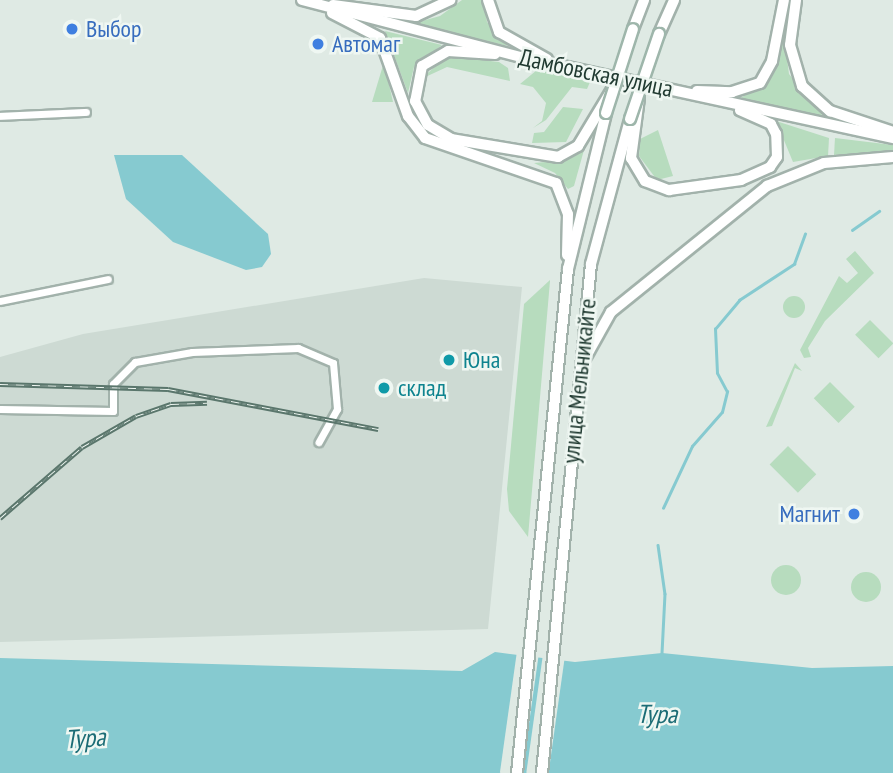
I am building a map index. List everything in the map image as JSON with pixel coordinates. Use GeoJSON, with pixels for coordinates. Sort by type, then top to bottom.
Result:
{"type":"FeatureCollection","features":[{"type":"Feature","properties":{"kind":"main road","name":"Дамбовская улица"},"geometry":{"type":"LineString","coordinates":[[302,0],[506,53],[893,138]]}},
{"type":"Feature","properties":{"kind":"main road"},"geometry":{"type":"LineString","coordinates":[[318,5],[416,16],[451,0]]}},
{"type":"Feature","properties":{"kind":"main road"},"geometry":{"type":"LineString","coordinates":[[488,0],[499,32],[560,65]]}},
{"type":"Feature","properties":{"kind":"main road","name":"улица Мельникайте"},"geometry":{"type":"LineString","coordinates":[[517,773],[568,269],[601,112],[614,87],[644,0]]}},
{"type":"Feature","properties":{"kind":"main road"},"geometry":{"type":"LineString","coordinates":[[686,93],[732,92],[760,83],[772,61],[784,0]]}},
{"type":"Feature","properties":{"kind":"main road"},"geometry":{"type":"LineString","coordinates":[[796,0],[790,45],[802,86],[830,111],[893,132]]}},
{"type":"Feature","properties":{"kind":"main road","name":"улица Мельникайте"},"geometry":{"type":"LineString","coordinates":[[542,773],[564,553],[578,372],[591,264],[606,197],[634,119],[639,90],[673,2]]}},
{"type":"Feature","properties":{"kind":"main road"},"geometry":{"type":"LineString","coordinates":[[318,5],[380,38],[408,116],[425,138],[546,174],[566,204],[568,269]]}},
{"type":"Feature","properties":{"kind":"main road"},"geometry":{"type":"LineString","coordinates":[[506,53],[448,51],[422,66],[415,101],[428,125],[452,139],[558,158],[578,146],[601,112]]}},
{"type":"Feature","properties":{"kind":"main road"},"geometry":{"type":"LineString","coordinates":[[634,119],[631,158],[654,187],[741,180],[770,167],[779,147],[771,124],[714,99]]}},
{"type":"Feature","properties":{"kind":"main road"},"geometry":{"type":"LineString","coordinates":[[578,372],[611,312],[685,251],[798,170],[893,157]]}},
{"type":"Feature","properties":{"kind":"street"},"geometry":{"type":"LineString","coordinates":[[0,116],[86,113]]}},
{"type":"Feature","properties":{"kind":"street"},"geometry":{"type":"LineString","coordinates":[[0,301],[108,279]]}},
{"type":"Feature","properties":{"kind":"street"},"geometry":{"type":"LineString","coordinates":[[0,409],[113,411],[113,384],[135,362],[192,352],[298,348],[333,363],[337,409],[319,442]]}},
{"type":"Feature","properties":{"kind":"shaded area"},"geometry":{"type":"Polygon","coordinates":[[[424,278],[522,287],[488,629],[0,642],[0,357],[83,334],[424,278]]]}},
{"type":"Feature","properties":{"kind":"green space"},"geometry":{"type":"Polygon","coordinates":[[[462,0],[484,0],[487,22],[508,46],[411,24],[440,16],[462,0]]]}},
{"type":"Feature","properties":{"kind":"green space"},"geometry":{"type":"Polygon","coordinates":[[[783,27],[789,74],[823,116],[741,98],[767,80],[783,27]]]}},
{"type":"Feature","properties":{"kind":"green space"},"geometry":{"type":"Polygon","coordinates":[[[385,31],[442,45],[414,67],[408,93],[385,31]]]}},
{"type":"Feature","properties":{"kind":"green space"},"geometry":{"type":"Polygon","coordinates":[[[447,56],[499,62],[508,68],[510,81],[447,67],[421,79],[447,56]]]}},
{"type":"Feature","properties":{"kind":"green space"},"geometry":{"type":"Polygon","coordinates":[[[384,62],[393,102],[372,102],[384,62]]]}},
{"type":"Feature","properties":{"kind":"green space"},"geometry":{"type":"Polygon","coordinates":[[[537,70],[590,82],[587,89],[572,87],[546,120],[533,128],[542,121],[546,103],[533,87],[520,84],[537,70]]]}},
{"type":"Feature","properties":{"kind":"green space"},"geometry":{"type":"Polygon","coordinates":[[[563,107],[583,109],[566,142],[532,143],[534,133],[544,132],[563,107]]]}},
{"type":"Feature","properties":{"kind":"green space"},"geometry":{"type":"Polygon","coordinates":[[[776,121],[829,138],[828,156],[793,162],[776,121]]]}},
{"type":"Feature","properties":{"kind":"green space"},"geometry":{"type":"Polygon","coordinates":[[[658,130],[673,176],[657,180],[639,156],[640,139],[658,130]]]}},
{"type":"Feature","properties":{"kind":"green space"},"geometry":{"type":"Polygon","coordinates":[[[835,138],[893,145],[893,151],[834,155],[835,138]]]}},
{"type":"Feature","properties":{"kind":"green space"},"geometry":{"type":"Polygon","coordinates":[[[584,150],[574,186],[568,189],[555,173],[534,163],[567,160],[584,150]]]}},
{"type":"Feature","properties":{"kind":"green space"},"geometry":{"type":"Polygon","coordinates":[[[855,251],[874,273],[825,321],[808,348],[811,357],[804,358],[800,350],[839,276],[847,283],[858,273],[846,259],[855,251]]]}},
{"type":"Feature","properties":{"kind":"green space"},"geometry":{"type":"Polygon","coordinates":[[[550,280],[528,537],[509,511],[507,489],[524,304],[550,280]]]}},
{"type":"Feature","properties":{"kind":"green space"},"geometry":{"type":"Polygon","coordinates":[[[790,296],[798,296],[805,303],[805,311],[798,318],[790,318],[783,311],[783,303],[790,296]]]}},
{"type":"Feature","properties":{"kind":"green space"},"geometry":{"type":"Polygon","coordinates":[[[870,320],[893,343],[878,358],[855,335],[870,320]]]}},
{"type":"Feature","properties":{"kind":"green space"},"geometry":{"type":"Polygon","coordinates":[[[795,363],[802,371],[795,368],[772,426],[766,427],[795,363]]]}},
{"type":"Feature","properties":{"kind":"green space"},"geometry":{"type":"Polygon","coordinates":[[[830,382],[855,407],[838,423],[814,398],[830,382]]]}},
{"type":"Feature","properties":{"kind":"green space"},"geometry":{"type":"Polygon","coordinates":[[[788,446],[816,474],[798,493],[770,464],[788,446]]]}},
{"type":"Feature","properties":{"kind":"green space"},"geometry":{"type":"Polygon","coordinates":[[[786,565],[796,570],[801,580],[796,590],[786,595],[776,590],[771,580],[776,570],[786,565]]]}},
{"type":"Feature","properties":{"kind":"green space"},"geometry":{"type":"Polygon","coordinates":[[[866,572],[876,577],[881,587],[876,597],[866,602],[856,597],[851,587],[856,577],[866,572]]]}},
{"type":"Feature","properties":{"kind":"water"},"geometry":{"type":"Polygon","coordinates":[[[114,155],[182,155],[268,234],[271,254],[262,267],[246,270],[173,242],[126,199],[114,155]]]}},
{"type":"Feature","properties":{"kind":"water","name":"Тура"},"geometry":{"type":"Polygon","coordinates":[[[495,652],[575,662],[662,653],[812,668],[893,666],[893,773],[0,773],[0,658],[462,671],[495,652]]]}},
{"type":"Feature","properties":{"kind":"pier"},"geometry":{"type":"Polygon","coordinates":[[[517,651],[539,654],[522,773],[500,773],[517,651]]]}},
{"type":"Feature","properties":{"kind":"pier"},"geometry":{"type":"Polygon","coordinates":[[[543,654],[565,657],[548,773],[526,773],[543,654]]]}},
{"type":"Feature","properties":{"kind":"waterway"},"geometry":{"type":"LineString","coordinates":[[852,230],[879,211]]}},
{"type":"Feature","properties":{"kind":"waterway"},"geometry":{"type":"LineString","coordinates":[[663,508],[692,446],[722,412],[727,392],[717,373],[715,329],[739,300],[794,264],[805,234]]}},
{"type":"Feature","properties":{"kind":"waterway"},"geometry":{"type":"LineString","coordinates":[[658,545],[665,594],[662,653]]}},
{"type":"Feature","properties":{"kind":"railway"},"geometry":{"type":"LineString","coordinates":[[0,384],[168,389],[378,429]]}},
{"type":"Feature","properties":{"kind":"railway"},"geometry":{"type":"LineString","coordinates":[[0,518],[82,447],[136,416],[171,404],[207,403]]}},
{"type":"Feature","properties":{"kind":"place","name":"Выбор"},"geometry":{"type":"Point","coordinates":[72,29]}},
{"type":"Feature","properties":{"kind":"place","name":"Автомаг"},"geometry":{"type":"Point","coordinates":[318,44]}},
{"type":"Feature","properties":{"kind":"place","name":"Юна"},"geometry":{"type":"Point","coordinates":[449,360]}},
{"type":"Feature","properties":{"kind":"place","name":"склад"},"geometry":{"type":"Point","coordinates":[384,388]}},
{"type":"Feature","properties":{"kind":"place","name":"Магнит"},"geometry":{"type":"Point","coordinates":[854,514]}}]}
